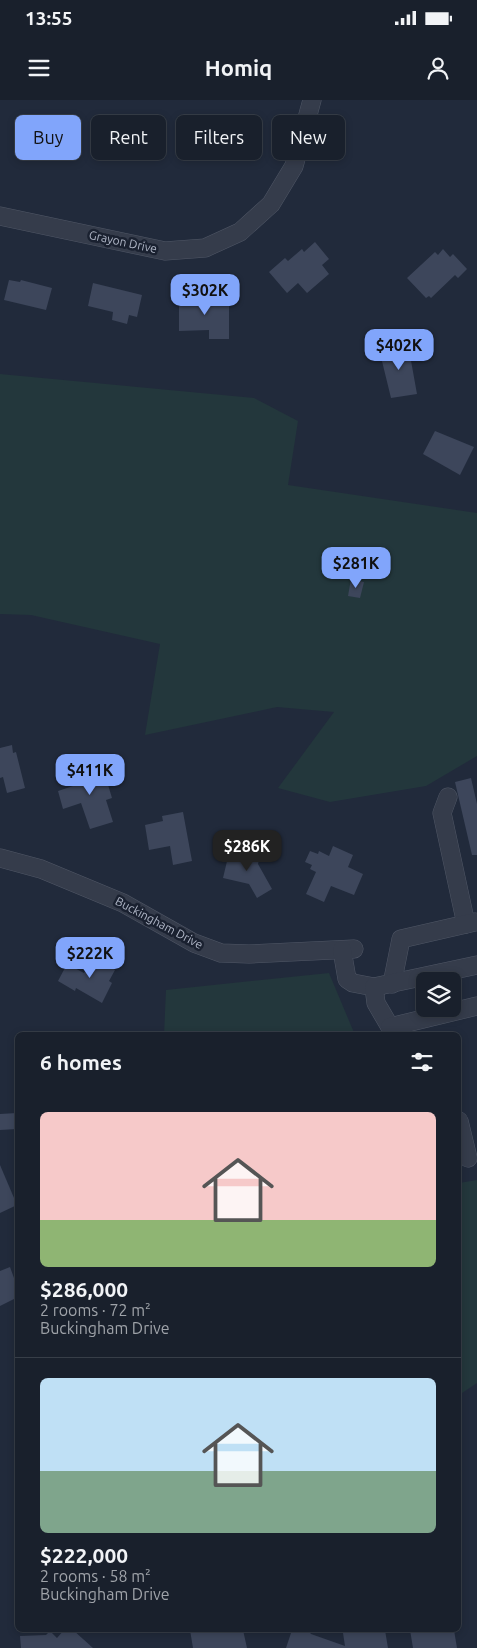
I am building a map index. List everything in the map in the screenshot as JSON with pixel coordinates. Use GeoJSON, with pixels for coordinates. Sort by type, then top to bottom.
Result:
{"type":"FeatureCollection","features":[{"type":"Feature","properties":{"kind":"street","name":"Grayon Drive"},"geometry":{"type":"LineString","coordinates":[[0,216],[165,251],[205,248],[240,232],[271,204],[294,166],[312,100]]}},
{"type":"Feature","properties":{"kind":"street"},"geometry":{"type":"LineString","coordinates":[[392,984],[401,939],[471,923],[442,813],[448,796]]}},
{"type":"Feature","properties":{"kind":"street","name":"Buckingham Drive"},"geometry":{"type":"LineString","coordinates":[[0,858],[41,869],[124,903],[194,943],[221,953],[249,954],[348,950],[347,978],[353,983],[374,987]]}},
{"type":"Feature","properties":{"kind":"street"},"geometry":{"type":"LineString","coordinates":[[477,965],[374,987],[376,1004],[391,1031],[477,1006]]}},
{"type":"Feature","properties":{"kind":"street"},"geometry":{"type":"LineString","coordinates":[[461,1129],[468,1158]]}},
{"type":"Feature","properties":{"kind":"green space"},"geometry":{"type":"Polygon","coordinates":[[[0,374],[254,398],[298,421],[288,485],[477,513],[477,756],[426,786],[330,802],[278,788],[334,712],[277,707],[145,735],[160,644],[31,615],[0,614],[0,374]]]}},
{"type":"Feature","properties":{"kind":"green space"},"geometry":{"type":"Polygon","coordinates":[[[329,973],[354,1032],[164,1032],[166,990],[329,973]]]}},
{"type":"Feature","properties":{"kind":"green space"},"geometry":{"type":"Polygon","coordinates":[[[477,1180],[477,1383],[461,1394],[461,1183],[477,1180]]]}},
{"type":"Feature","properties":{"kind":"building"},"geometry":{"type":"Polygon","coordinates":[[[315,242],[329,259],[322,265],[329,274],[307,293],[298,283],[287,293],[269,272],[285,258],[288,261],[302,249],[304,252],[315,242]]]}},
{"type":"Feature","properties":{"kind":"building"},"geometry":{"type":"Polygon","coordinates":[[[443,249],[450,257],[453,254],[467,269],[458,278],[455,275],[431,298],[429,296],[426,298],[407,278],[435,252],[438,255],[443,249]]]}},
{"type":"Feature","properties":{"kind":"building"},"geometry":{"type":"Polygon","coordinates":[[[9,280],[20,282],[21,280],[52,288],[46,310],[4,300],[9,280]]]}},
{"type":"Feature","properties":{"kind":"building"},"geometry":{"type":"Polygon","coordinates":[[[93,283],[142,295],[137,317],[129,315],[127,324],[112,320],[113,312],[88,306],[93,283]]]}},
{"type":"Feature","properties":{"kind":"building"},"geometry":{"type":"Polygon","coordinates":[[[203,295],[226,295],[226,306],[229,306],[229,339],[209,339],[209,330],[179,331],[179,298],[203,298],[203,295]]]}},
{"type":"Feature","properties":{"kind":"building"},"geometry":{"type":"Polygon","coordinates":[[[408,344],[417,394],[391,398],[380,353],[386,352],[385,349],[408,344]]]}},
{"type":"Feature","properties":{"kind":"building"},"geometry":{"type":"Polygon","coordinates":[[[435,431],[474,447],[460,475],[423,454],[435,431]]]}},
{"type":"Feature","properties":{"kind":"building"},"geometry":{"type":"Polygon","coordinates":[[[351,579],[364,582],[360,598],[348,596],[351,579]]]}},
{"type":"Feature","properties":{"kind":"building"},"geometry":{"type":"Polygon","coordinates":[[[12,745],[13,753],[16,752],[25,788],[7,793],[3,777],[0,778],[0,748],[12,745]]]}},
{"type":"Feature","properties":{"kind":"building"},"geometry":{"type":"Polygon","coordinates":[[[102,765],[112,798],[106,800],[113,822],[90,829],[81,803],[63,809],[58,791],[76,785],[72,774],[102,765]]]}},
{"type":"Feature","properties":{"kind":"building"},"geometry":{"type":"Polygon","coordinates":[[[471,778],[477,804],[477,855],[472,855],[455,782],[471,778]]]}},
{"type":"Feature","properties":{"kind":"building"},"geometry":{"type":"Polygon","coordinates":[[[183,812],[192,861],[173,865],[170,846],[149,850],[145,825],[163,821],[162,816],[183,812]]]}},
{"type":"Feature","properties":{"kind":"building"},"geometry":{"type":"Polygon","coordinates":[[[333,846],[353,855],[348,867],[363,874],[354,895],[331,886],[324,902],[306,894],[316,872],[310,869],[312,865],[305,862],[310,851],[318,854],[319,851],[329,856],[333,846]]]}},
{"type":"Feature","properties":{"kind":"building"},"geometry":{"type":"Polygon","coordinates":[[[235,851],[260,855],[258,864],[272,889],[257,898],[249,884],[223,878],[228,857],[233,858],[235,851]]]}},
{"type":"Feature","properties":{"kind":"building"},"geometry":{"type":"Polygon","coordinates":[[[95,954],[108,961],[106,965],[115,970],[109,981],[112,983],[102,1003],[76,988],[75,991],[58,981],[67,964],[84,973],[95,954]]]}},
{"type":"Feature","properties":{"kind":"building"},"geometry":{"type":"Polygon","coordinates":[[[15,1113],[15,1129],[0,1130],[0,1114],[15,1113]]]}},
{"type":"Feature","properties":{"kind":"building"},"geometry":{"type":"Polygon","coordinates":[[[0,1165],[15,1200],[15,1206],[0,1213],[0,1165]]]}},
{"type":"Feature","properties":{"kind":"building"},"geometry":{"type":"Polygon","coordinates":[[[10,1267],[15,1278],[15,1298],[0,1306],[0,1271],[10,1267]]]}},
{"type":"Feature","properties":{"kind":"building"},"geometry":{"type":"Polygon","coordinates":[[[51,1632],[57,1638],[62,1632],[75,1632],[93,1648],[21,1648],[20,1636],[46,1635],[51,1632]]]}},
{"type":"Feature","properties":{"kind":"building"},"geometry":{"type":"Polygon","coordinates":[[[190,1632],[243,1632],[247,1648],[193,1648],[190,1632]]]}},
{"type":"Feature","properties":{"kind":"building"},"geometry":{"type":"Polygon","coordinates":[[[291,1632],[310,1632],[345,1646],[343,1633],[385,1632],[388,1648],[286,1648],[291,1632]]]}},
{"type":"Feature","properties":{"kind":"building"},"geometry":{"type":"Polygon","coordinates":[[[410,1632],[454,1632],[457,1648],[413,1648],[410,1632]]]}}]}
